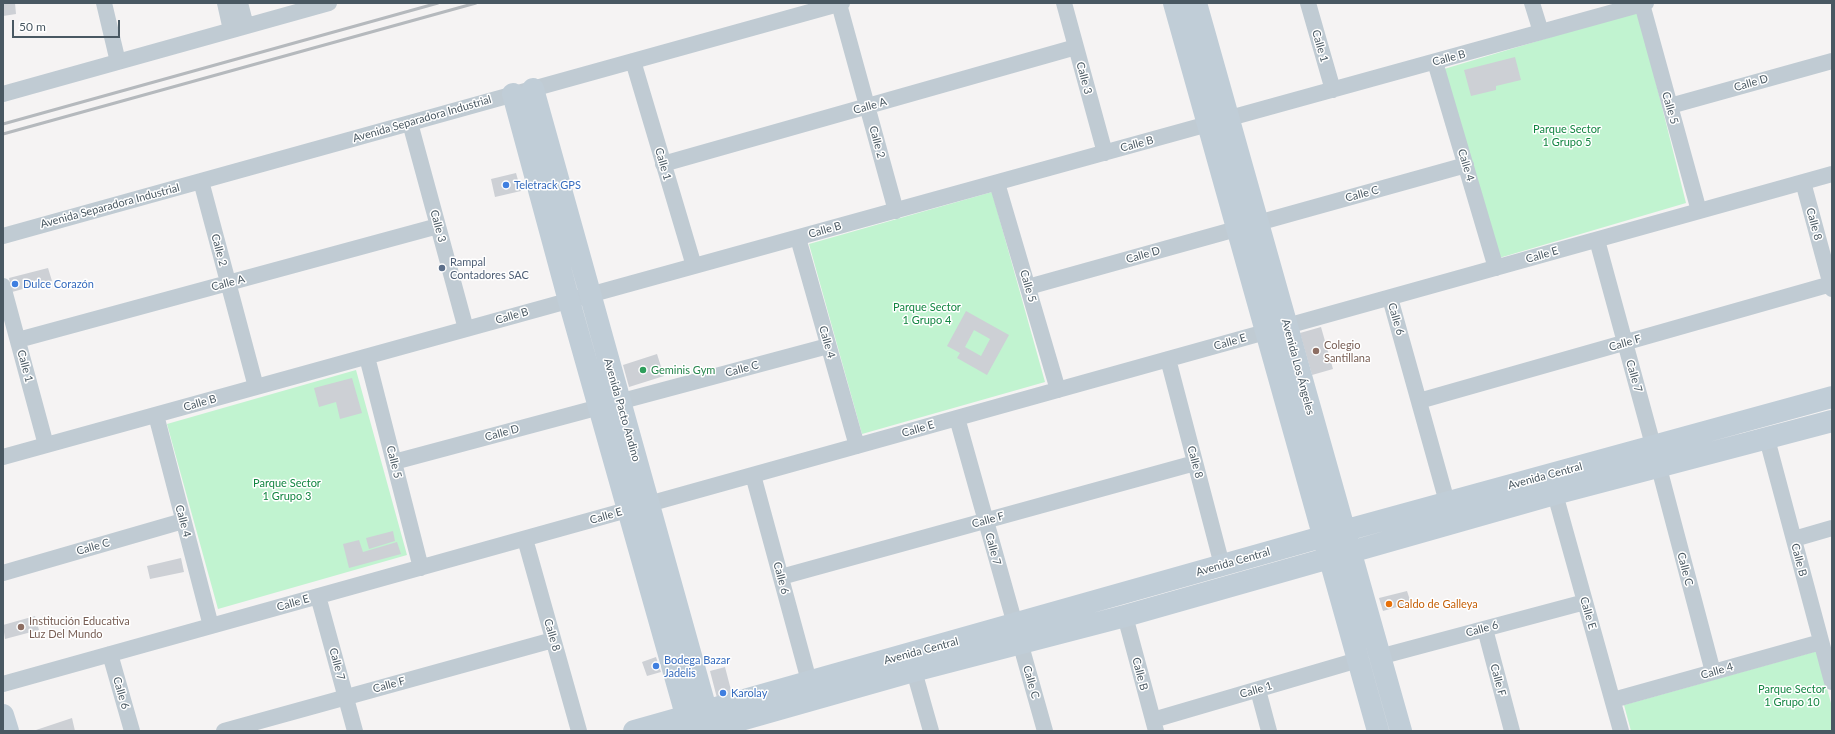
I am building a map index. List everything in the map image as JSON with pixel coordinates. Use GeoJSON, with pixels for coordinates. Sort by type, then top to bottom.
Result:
{"type":"FeatureCollection","features":[{"type":"Feature","properties":{"kind":"street"},"geometry":{"type":"LineString","coordinates":[[104,3],[118,62]]}},
{"type":"Feature","properties":{"kind":"street"},"geometry":{"type":"LineString","coordinates":[[225,3],[238,28]]}},
{"type":"Feature","properties":{"kind":"street"},"geometry":{"type":"LineString","coordinates":[[238,28],[240,3]]}},
{"type":"Feature","properties":{"kind":"street"},"geometry":{"type":"LineString","coordinates":[[3,94],[329,3]]}},
{"type":"Feature","properties":{"kind":"street","name":"Avenida Separadora Industrial"},"geometry":{"type":"LineString","coordinates":[[3,236],[840,3]]}},
{"type":"Feature","properties":{"kind":"street","name":"Calle 2"},"geometry":{"type":"LineString","coordinates":[[840,3],[896,211]]}},
{"type":"Feature","properties":{"kind":"street","name":"Calle 3"},"geometry":{"type":"LineString","coordinates":[[1064,3],[1105,153]]}},
{"type":"Feature","properties":{"kind":"street","name":"Avenida Los Ángeles"},"geometry":{"type":"LineString","coordinates":[[1174,3],[1266,332],[1340,556],[1380,657],[1400,731]]}},
{"type":"Feature","properties":{"kind":"street","name":"Avenida Los Ángeles"},"geometry":{"type":"LineString","coordinates":[[1196,3],[1287,327],[1333,534]]}},
{"type":"Feature","properties":{"kind":"street","name":"Calle 1"},"geometry":{"type":"LineString","coordinates":[[1308,3],[1333,90]]}},
{"type":"Feature","properties":{"kind":"street"},"geometry":{"type":"LineString","coordinates":[[1532,3],[1541,32]]}},
{"type":"Feature","properties":{"kind":"street","name":"Calle B"},"geometry":{"type":"LineString","coordinates":[[3,458],[1644,4]]}},
{"type":"Feature","properties":{"kind":"street","name":"Calle 5"},"geometry":{"type":"LineString","coordinates":[[1644,4],[1699,211]]}},
{"type":"Feature","properties":{"kind":"street","name":"Calle A"},"geometry":{"type":"LineString","coordinates":[[663,164],[1076,47]]}},
{"type":"Feature","properties":{"kind":"street","name":"Calle D"},"geometry":{"type":"LineString","coordinates":[[1670,106],[1832,60]]}},
{"type":"Feature","properties":{"kind":"street","name":"Calle 1"},"geometry":{"type":"LineString","coordinates":[[633,61],[694,266]]}},
{"type":"Feature","properties":{"kind":"street","name":"Calle 4"},"geometry":{"type":"LineString","coordinates":[[1435,62],[1496,268]]}},
{"type":"Feature","properties":{"kind":"street","name":"Avenida Pacto Andino"},"geometry":{"type":"LineString","coordinates":[[523,91],[591,295],[628,510],[701,724]]}},
{"type":"Feature","properties":{"kind":"street","name":"Avenida Pacto Andino"},"geometry":{"type":"LineString","coordinates":[[523,91],[568,301],[649,504],[701,724]]}},
{"type":"Feature","properties":{"kind":"street","name":"Calle 3"},"geometry":{"type":"LineString","coordinates":[[410,123],[466,329]]}},
{"type":"Feature","properties":{"kind":"street","name":"Calle C"},"geometry":{"type":"LineString","coordinates":[[1258,222],[1466,165]]}},
{"type":"Feature","properties":{"kind":"street","name":"Calle E"},"geometry":{"type":"LineString","coordinates":[[3,684],[1832,174]]}},
{"type":"Feature","properties":{"kind":"street","name":"Calle 2"},"geometry":{"type":"LineString","coordinates":[[201,181],[256,387]]}},
{"type":"Feature","properties":{"kind":"street","name":"Calle 5"},"geometry":{"type":"LineString","coordinates":[[998,182],[1058,390]]}},
{"type":"Feature","properties":{"kind":"street","name":"Calle 8"},"geometry":{"type":"LineString","coordinates":[[1803,182],[1831,287]]}},
{"type":"Feature","properties":{"kind":"street","name":"Calle D"},"geometry":{"type":"LineString","coordinates":[[1028,287],[1238,229],[1258,222]]}},
{"type":"Feature","properties":{"kind":"street","name":"Calle A"},"geometry":{"type":"LineString","coordinates":[[18,340],[438,226]]}},
{"type":"Feature","properties":{"kind":"street","name":"Calle 4"},"geometry":{"type":"LineString","coordinates":[[798,238],[857,446]]}},
{"type":"Feature","properties":{"kind":"street","name":"Calle 7"},"geometry":{"type":"LineString","coordinates":[[1597,240],[1658,467]]}},
{"type":"Feature","properties":{"kind":"street","name":"Calle 1"},"geometry":{"type":"LineString","coordinates":[[3,286],[46,446]]}},
{"type":"Feature","properties":{"kind":"street","name":"Calle F"},"geometry":{"type":"LineString","coordinates":[[1419,401],[1831,287]]}},
{"type":"Feature","properties":{"kind":"street","name":"Calle 6"},"geometry":{"type":"LineString","coordinates":[[1390,298],[1447,502]]}},
{"type":"Feature","properties":{"kind":"street","name":"Calle C"},"geometry":{"type":"LineString","coordinates":[[609,404],[828,346]]}},
{"type":"Feature","properties":{"kind":"street","name":"Calle 5"},"geometry":{"type":"LineString","coordinates":[[367,357],[421,568]]}},
{"type":"Feature","properties":{"kind":"street","name":"Calle 8"},"geometry":{"type":"LineString","coordinates":[[1168,359],[1222,565]]}},
{"type":"Feature","properties":{"kind":"street","name":"Avenida Central"},"geometry":{"type":"LineString","coordinates":[[634,731],[701,724],[914,671],[1017,634],[1222,565],[1653,445],[1832,397]]}},
{"type":"Feature","properties":{"kind":"street","name":"Calle D"},"geometry":{"type":"LineString","coordinates":[[394,462],[609,404]]}},
{"type":"Feature","properties":{"kind":"street","name":"Calle 4"},"geometry":{"type":"LineString","coordinates":[[156,415],[211,626]]}},
{"type":"Feature","properties":{"kind":"street","name":"Calle 7"},"geometry":{"type":"LineString","coordinates":[[957,418],[1017,634]]}},
{"type":"Feature","properties":{"kind":"street","name":"Avenida Central"},"geometry":{"type":"LineString","coordinates":[[701,724],[809,681],[1017,634],[1124,616],[1555,494],[1832,421]]}},
{"type":"Feature","properties":{"kind":"street","name":"Calle B"},"geometry":{"type":"LineString","coordinates":[[1767,439],[1832,682]]}},
{"type":"Feature","properties":{"kind":"street","name":"Calle F"},"geometry":{"type":"LineString","coordinates":[[781,577],[1195,463]]}},
{"type":"Feature","properties":{"kind":"street","name":"Calle C"},"geometry":{"type":"LineString","coordinates":[[1658,467],[1713,672]]}},
{"type":"Feature","properties":{"kind":"street","name":"Calle 6"},"geometry":{"type":"LineString","coordinates":[[753,475],[809,681]]}},
{"type":"Feature","properties":{"kind":"street","name":"Calle E"},"geometry":{"type":"LineString","coordinates":[[1555,494],[1621,731]]}},
{"type":"Feature","properties":{"kind":"street","name":"Calle C"},"geometry":{"type":"LineString","coordinates":[[3,573],[183,521]]}},
{"type":"Feature","properties":{"kind":"street"},"geometry":{"type":"LineString","coordinates":[[1794,539],[1832,528]]}},
{"type":"Feature","properties":{"kind":"street","name":"Calle 8"},"geometry":{"type":"LineString","coordinates":[[525,539],[579,731]]}},
{"type":"Feature","properties":{"kind":"street","name":"Avenida Los Ángeles"},"geometry":{"type":"LineString","coordinates":[[1340,556],[1358,660],[1378,731]]}},
{"type":"Feature","properties":{"kind":"street","name":"Calle 7"},"geometry":{"type":"LineString","coordinates":[[318,596],[355,731]]}},
{"type":"Feature","properties":{"kind":"street","name":"Calle 6"},"geometry":{"type":"LineString","coordinates":[[1380,657],[1585,602]]}},
{"type":"Feature","properties":{"kind":"street","name":"Calle B"},"geometry":{"type":"LineString","coordinates":[[1124,616],[1155,726]]}},
{"type":"Feature","properties":{"kind":"street","name":"Calle F"},"geometry":{"type":"LineString","coordinates":[[1484,629],[1512,731]]}},
{"type":"Feature","properties":{"kind":"street","name":"Calle C"},"geometry":{"type":"LineString","coordinates":[[1017,634],[1045,731]]}},
{"type":"Feature","properties":{"kind":"street","name":"Calle F"},"geometry":{"type":"LineString","coordinates":[[224,731],[553,640]]}},
{"type":"Feature","properties":{"kind":"street","name":"Calle 4"},"geometry":{"type":"LineString","coordinates":[[1613,700],[1821,642]]}},
{"type":"Feature","properties":{"kind":"street","name":"Calle 6"},"geometry":{"type":"LineString","coordinates":[[110,654],[132,731]]}},
{"type":"Feature","properties":{"kind":"street","name":"Calle 1"},"geometry":{"type":"LineString","coordinates":[[1155,726],[1258,690],[1358,660]]}},
{"type":"Feature","properties":{"kind":"street"},"geometry":{"type":"LineString","coordinates":[[914,671],[930,731]]}},
{"type":"Feature","properties":{"kind":"street"},"geometry":{"type":"LineString","coordinates":[[1258,690],[1269,731]]}},
{"type":"Feature","properties":{"kind":"street"},"geometry":{"type":"LineString","coordinates":[[3,715],[8,731]]}},
{"type":"Feature","properties":{"kind":"green space","name":"Parque Sector 1 Grupo 5"},"geometry":{"type":"Polygon","coordinates":[[[1638,11],[1686,203],[1499,258],[1444,69],[1638,11]]]}},
{"type":"Feature","properties":{"kind":"green space","name":"Parque Sector 1 Grupo 4"},"geometry":{"type":"Polygon","coordinates":[[[992,192],[1045,382],[862,434],[809,244],[992,192]]]}},
{"type":"Feature","properties":{"kind":"green space","name":"Parque Sector 1 Grupo 3"},"geometry":{"type":"Polygon","coordinates":[[[356,370],[407,555],[218,609],[167,424],[356,370]]]}},
{"type":"Feature","properties":{"kind":"green space","name":"Parque Sector 1 Grupo 10"},"geometry":{"type":"Polygon","coordinates":[[[1817,651],[1832,707],[1832,731],[1631,731],[1624,705],[1817,651]]]}},
{"type":"Feature","properties":{"kind":"building"},"geometry":{"type":"Polygon","coordinates":[[[3,3],[15,3],[16,14],[3,16],[3,3]]]}},
{"type":"Feature","properties":{"kind":"building"},"geometry":{"type":"Polygon","coordinates":[[[1515,57],[1521,80],[1496,86],[1496,90],[1471,96],[1464,70],[1515,57]]]}},
{"type":"Feature","properties":{"kind":"building","name":"Teletrack GPS"},"geometry":{"type":"Polygon","coordinates":[[[516,173],[521,191],[495,197],[491,179],[516,173]]]}},
{"type":"Feature","properties":{"kind":"building"},"geometry":{"type":"Polygon","coordinates":[[[48,268],[52,281],[12,292],[9,278],[48,268]]]}},
{"type":"Feature","properties":{"kind":"building"},"geometry":{"type":"Polygon","coordinates":[[[966,311],[1009,335],[987,375],[957,358],[960,353],[947,346],[966,311]],[[974,330],[965,347],[981,356],[990,339],[974,330]]]}},
{"type":"Feature","properties":{"kind":"building","name":"Colegio Santillana"},"geometry":{"type":"Polygon","coordinates":[[[1321,327],[1333,369],[1312,375],[1300,333],[1321,327]]]}},
{"type":"Feature","properties":{"kind":"building","name":"Geminis Gym"},"geometry":{"type":"Polygon","coordinates":[[[657,354],[664,376],[629,387],[623,365],[657,354]]]}},
{"type":"Feature","properties":{"kind":"building"},"geometry":{"type":"Polygon","coordinates":[[[352,378],[362,413],[340,419],[336,402],[319,407],[314,388],[352,378]]]}},
{"type":"Feature","properties":{"kind":"building"},"geometry":{"type":"Polygon","coordinates":[[[393,531],[395,541],[369,549],[366,538],[393,531]]]}},
{"type":"Feature","properties":{"kind":"building"},"geometry":{"type":"Polygon","coordinates":[[[359,540],[363,552],[397,542],[401,554],[349,568],[343,544],[359,540]]]}},
{"type":"Feature","properties":{"kind":"building"},"geometry":{"type":"Polygon","coordinates":[[[181,558],[184,572],[150,579],[147,566],[181,558]]]}},
{"type":"Feature","properties":{"kind":"building"},"geometry":{"type":"Polygon","coordinates":[[[1407,591],[1411,603],[1383,611],[1379,598],[1407,591]]]}},
{"type":"Feature","properties":{"kind":"building","name":"Institución Educativa Luz Del Mundo"},"geometry":{"type":"Polygon","coordinates":[[[35,616],[39,630],[5,639],[3,625],[35,616]]]}},
{"type":"Feature","properties":{"kind":"building"},"geometry":{"type":"Polygon","coordinates":[[[656,657],[661,672],[647,676],[642,662],[656,657]]]}},
{"type":"Feature","properties":{"kind":"building"},"geometry":{"type":"Polygon","coordinates":[[[725,667],[732,694],[717,698],[710,671],[725,667]]]}},
{"type":"Feature","properties":{"kind":"building"},"geometry":{"type":"Polygon","coordinates":[[[72,718],[75,731],[33,731],[72,718]]]}},
{"type":"Feature","properties":{"kind":"railway"},"geometry":{"type":"LineString","coordinates":[[3,124],[438,3]]}},
{"type":"Feature","properties":{"kind":"railway"},"geometry":{"type":"LineString","coordinates":[[3,134],[476,3]]}},
{"type":"Feature","properties":{"kind":"place","name":"Teletrack GPS"},"geometry":{"type":"Point","coordinates":[506,185]}},
{"type":"Feature","properties":{"kind":"place","name":"Rampal Contadores SAC"},"geometry":{"type":"Point","coordinates":[442,268]}},
{"type":"Feature","properties":{"kind":"place","name":"Dulce Corazón"},"geometry":{"type":"Point","coordinates":[15,284]}},
{"type":"Feature","properties":{"kind":"place","name":"Colegio Santillana"},"geometry":{"type":"Point","coordinates":[1316,351]}},
{"type":"Feature","properties":{"kind":"place","name":"Geminis Gym"},"geometry":{"type":"Point","coordinates":[643,370]}},
{"type":"Feature","properties":{"kind":"place","name":"Caldo de Galleya"},"geometry":{"type":"Point","coordinates":[1389,604]}},
{"type":"Feature","properties":{"kind":"place","name":"Institución Educativa Luz Del Mundo"},"geometry":{"type":"Point","coordinates":[21,627]}},
{"type":"Feature","properties":{"kind":"place","name":"Bodega Bazar Jadelis"},"geometry":{"type":"Point","coordinates":[656,666]}},
{"type":"Feature","properties":{"kind":"place","name":"Karolay"},"geometry":{"type":"Point","coordinates":[723,693]}}]}
